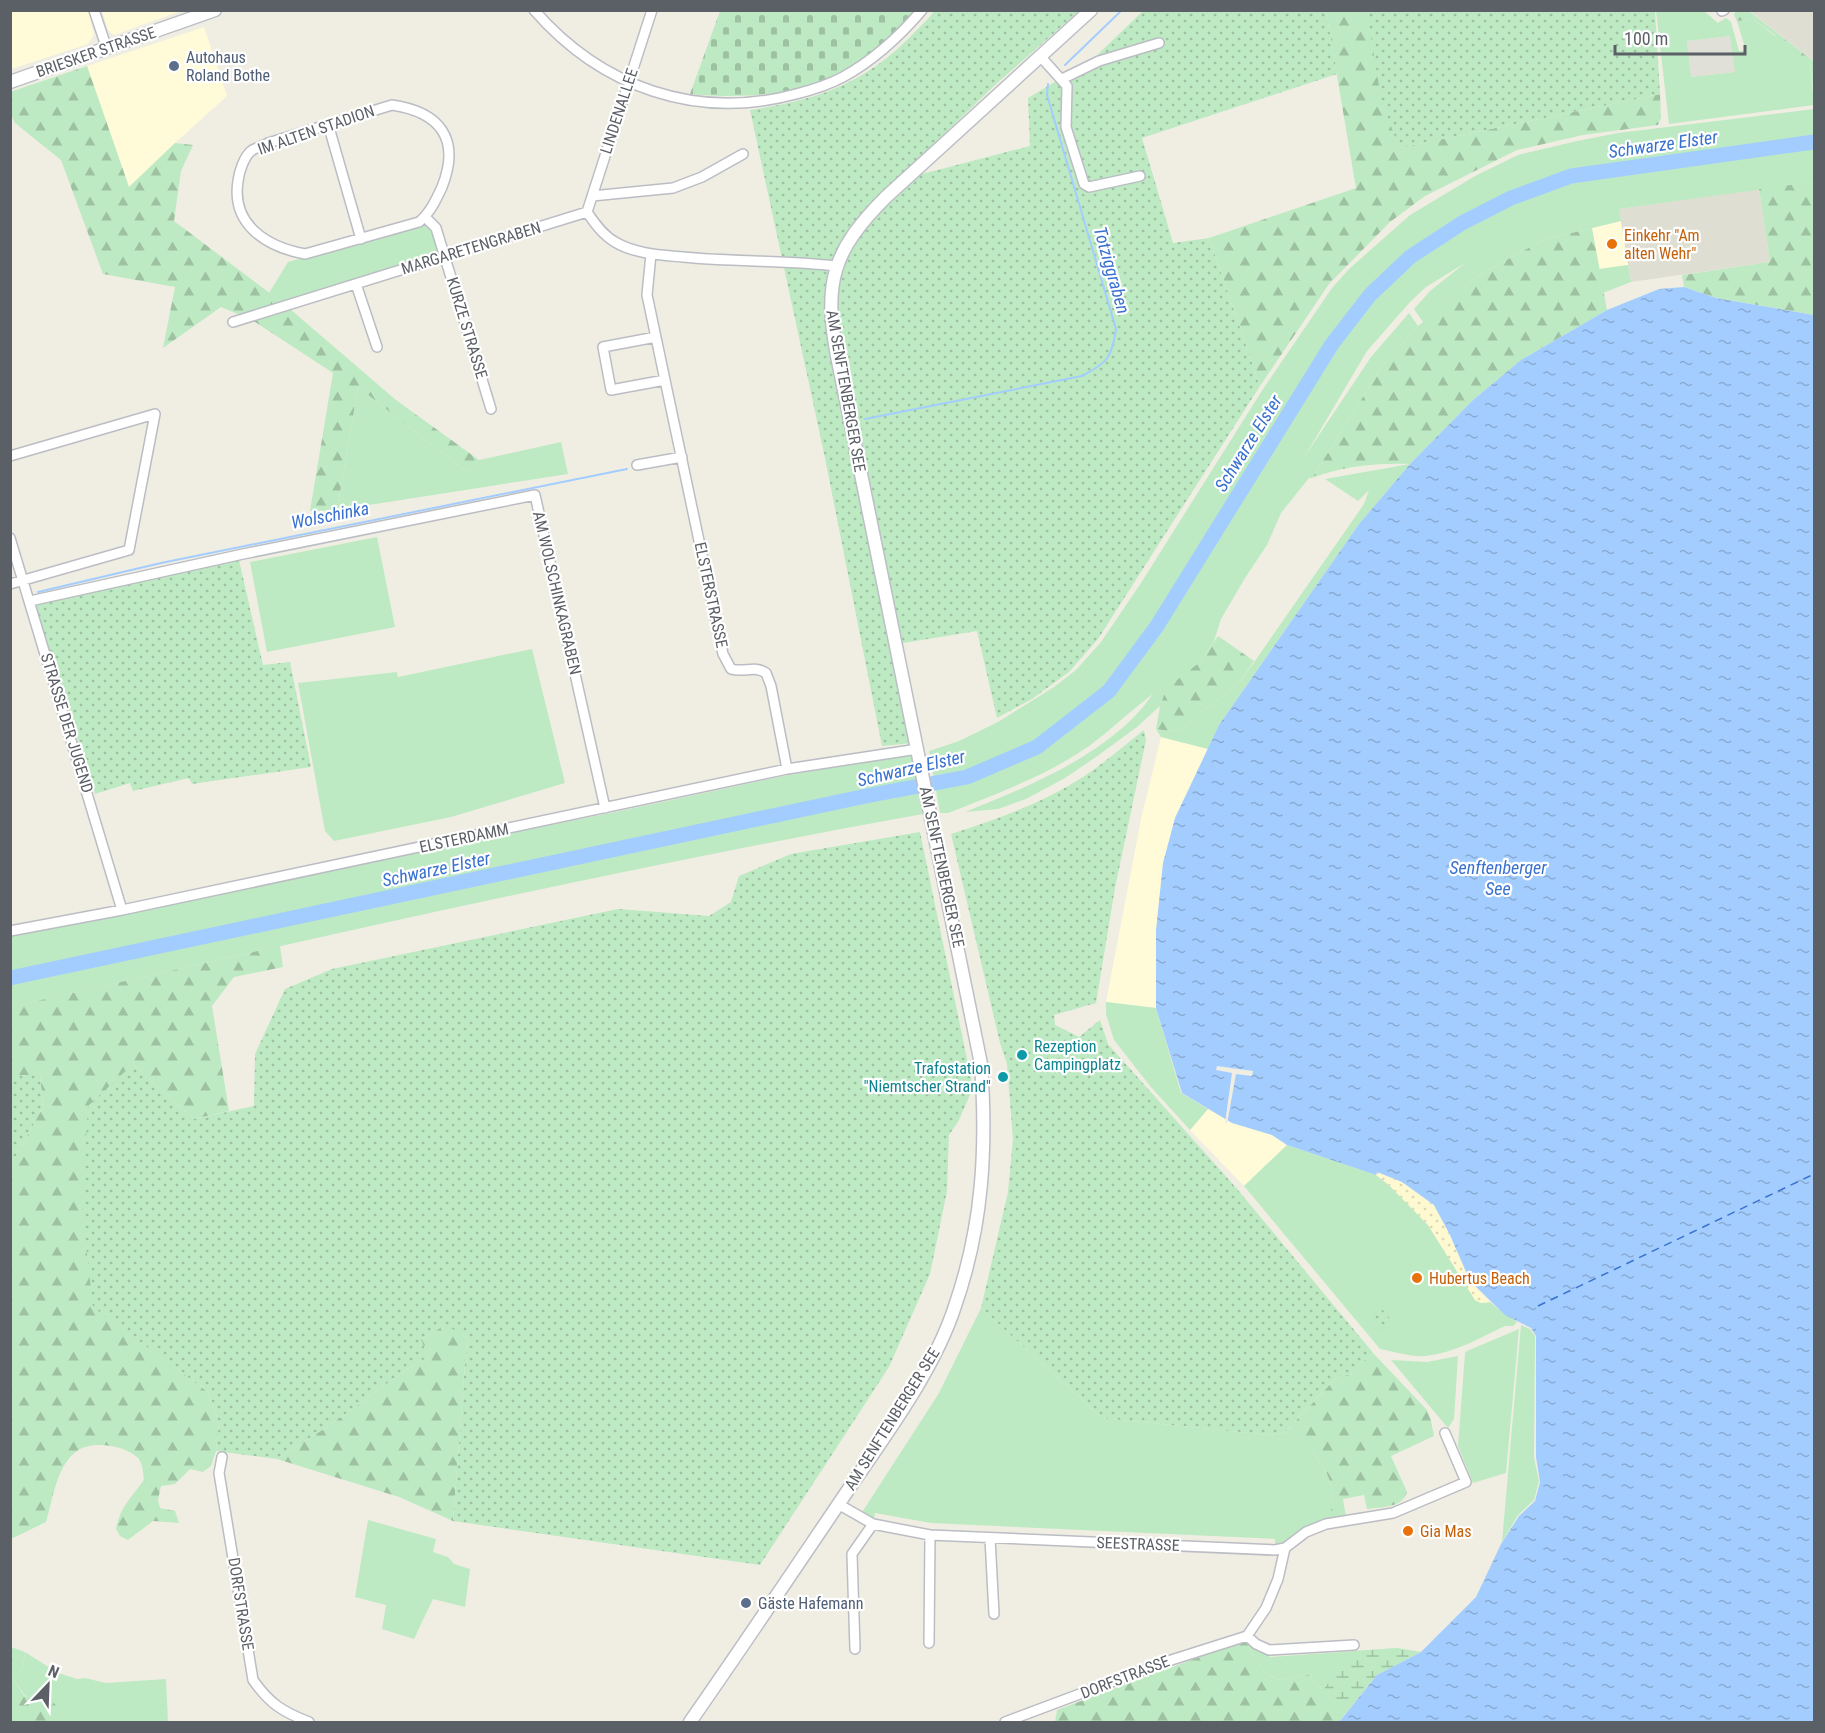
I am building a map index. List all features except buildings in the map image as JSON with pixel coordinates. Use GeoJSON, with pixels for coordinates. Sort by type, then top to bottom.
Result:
{"type":"FeatureCollection","features":[{"type":"Feature","properties":{"kind":"street"},"geometry":{"type":"LineString","coordinates":[[94,10],[107,49]]}},
{"type":"Feature","properties":{"kind":"street","name":"BRIESKER STRASSE"},"geometry":{"type":"LineString","coordinates":[[10,82],[215,10]]}},
{"type":"Feature","properties":{"kind":"street"},"geometry":{"type":"LineString","coordinates":[[534,10],[561,40],[580,56],[628,83],[666,95],[698,101],[748,103],[784,97],[823,86],[841,78],[865,64],[905,30],[922,10]]}},
{"type":"Feature","properties":{"kind":"street","name":"LINDENALLEE"},"geometry":{"type":"LineString","coordinates":[[587,212],[652,10]]}},
{"type":"Feature","properties":{"kind":"street","name":"AM SENFTENBERGER SEE"},"geometry":{"type":"LineString","coordinates":[[690,1722],[884,1437],[935,1352],[955,1307],[971,1249],[984,1166],[985,1119],[981,1064],[831,322],[830,296],[836,266],[846,243],[861,221],[1091,10]]}},
{"type":"Feature","properties":{"kind":"street"},"geometry":{"type":"LineString","coordinates":[[1062,79],[1099,61],[1159,43]]}},
{"type":"Feature","properties":{"kind":"street"},"geometry":{"type":"LineString","coordinates":[[1040,56],[1067,86],[1066,127],[1084,184],[1089,188],[1140,176]]}},
{"type":"Feature","properties":{"kind":"street","name":"IM ALTEN STADION"},"geometry":{"type":"LineString","coordinates":[[392,105],[411,108],[426,114],[439,125],[450,157],[446,176],[425,217],[419,222],[305,254],[287,251],[261,236],[247,223],[238,206],[236,195],[239,173],[250,152],[268,143],[328,124],[392,105]]}},
{"type":"Feature","properties":{"kind":"street"},"geometry":{"type":"LineString","coordinates":[[328,124],[361,239]]}},
{"type":"Feature","properties":{"kind":"street"},"geometry":{"type":"LineString","coordinates":[[592,196],[673,188],[702,177],[743,154]]}},
{"type":"Feature","properties":{"kind":"street"},"geometry":{"type":"LineString","coordinates":[[587,212],[600,230],[616,243],[635,251],[706,259],[836,266]]}},
{"type":"Feature","properties":{"kind":"street","name":"MARGARETENGRABEN"},"geometry":{"type":"LineString","coordinates":[[233,322],[587,212]]}},
{"type":"Feature","properties":{"kind":"street","name":"KURZE STRASSE"},"geometry":{"type":"LineString","coordinates":[[425,217],[436,228],[491,409]]}},
{"type":"Feature","properties":{"kind":"street","name":"ELSTERSTRASSE"},"geometry":{"type":"LineString","coordinates":[[651,254],[647,296],[723,654],[731,669],[737,671],[756,668],[766,673],[771,686],[787,769]]}},
{"type":"Feature","properties":{"kind":"street"},"geometry":{"type":"LineString","coordinates":[[356,284],[377,347]]}},
{"type":"Feature","properties":{"kind":"street"},"geometry":{"type":"LineString","coordinates":[[656,337],[603,347],[611,390],[665,380]]}},
{"type":"Feature","properties":{"kind":"street"},"geometry":{"type":"LineString","coordinates":[[10,456],[155,414],[129,550],[10,584]]}},
{"type":"Feature","properties":{"kind":"street"},"geometry":{"type":"LineString","coordinates":[[638,465],[682,457]]}},
{"type":"Feature","properties":{"kind":"street","name":"AM WOLSCHINKAGRABEN"},"geometry":{"type":"LineString","coordinates":[[30,601],[243,554],[535,495],[605,808]]}},
{"type":"Feature","properties":{"kind":"street","name":"STRASSE DER JUGEND"},"geometry":{"type":"LineString","coordinates":[[10,538],[122,910]]}},
{"type":"Feature","properties":{"kind":"street","name":"ELSTERDAMM"},"geometry":{"type":"LineString","coordinates":[[10,931],[122,910],[787,769],[920,755]]}},
{"type":"Feature","properties":{"kind":"street"},"geometry":{"type":"LineString","coordinates":[[1354,1645],[1269,1650],[1256,1644],[1247,1636],[1266,1608],[1278,1579],[1285,1548],[1306,1532],[1326,1524],[1393,1513],[1466,1482],[1445,1433]]}},
{"type":"Feature","properties":{"kind":"street","name":"DORFSTRASSE"},"geometry":{"type":"LineString","coordinates":[[222,1457],[219,1473],[253,1680],[272,1703],[286,1713],[309,1722]]}},
{"type":"Feature","properties":{"kind":"street","name":"SEESTRASSE"},"geometry":{"type":"LineString","coordinates":[[838,1504],[873,1524],[930,1535],[1275,1550],[1285,1548]]}},
{"type":"Feature","properties":{"kind":"street"},"geometry":{"type":"LineString","coordinates":[[855,1649],[852,1554],[873,1524]]}},
{"type":"Feature","properties":{"kind":"street"},"geometry":{"type":"LineString","coordinates":[[929,1643],[930,1535]]}},
{"type":"Feature","properties":{"kind":"street"},"geometry":{"type":"LineString","coordinates":[[990,1538],[994,1614]]}},
{"type":"Feature","properties":{"kind":"street","name":"DORFSTRASSE"},"geometry":{"type":"LineString","coordinates":[[1005,1722],[1165,1662],[1247,1636]]}},
{"type":"Feature","properties":{"kind":"shaded area"},"geometry":{"type":"Polygon","coordinates":[[[11,10],[88,11],[94,35],[88,44],[11,69],[11,10]]]}},
{"type":"Feature","properties":{"kind":"shaded area"},"geometry":{"type":"Polygon","coordinates":[[[102,10],[181,11],[114,35],[108,30],[102,10]]]}},
{"type":"Feature","properties":{"kind":"shaded area"},"geometry":{"type":"Polygon","coordinates":[[[1750,11],[1814,11],[1814,62],[1750,11]]]}},
{"type":"Feature","properties":{"kind":"shaded area"},"geometry":{"type":"Polygon","coordinates":[[[204,27],[227,96],[129,187],[87,66],[204,27]]]}},
{"type":"Feature","properties":{"kind":"shaded area"},"geometry":{"type":"Polygon","coordinates":[[[1731,36],[1735,72],[1691,77],[1687,41],[1731,36]]]}},
{"type":"Feature","properties":{"kind":"shaded area"},"geometry":{"type":"Polygon","coordinates":[[[1759,189],[1770,262],[1631,282],[1619,209],[1759,189]]]}},
{"type":"Feature","properties":{"kind":"shaded area"},"geometry":{"type":"Polygon","coordinates":[[[1621,221],[1628,265],[1599,269],[1592,228],[1621,221]]]}},
{"type":"Feature","properties":{"kind":"shaded area"},"geometry":{"type":"Polygon","coordinates":[[[1161,737],[1208,749],[1175,818],[1156,931],[1156,1008],[1106,1002],[1141,819],[1161,737]]]}},
{"type":"Feature","properties":{"kind":"shaded area"},"geometry":{"type":"Polygon","coordinates":[[[1208,1109],[1232,1123],[1272,1135],[1287,1145],[1244,1186],[1190,1130],[1208,1109]]]}},
{"type":"Feature","properties":{"kind":"green space"},"geometry":{"type":"Polygon","coordinates":[[[1736,10],[1749,11],[1814,62],[1814,96],[1810,63],[1791,50],[1776,50],[1775,35],[1753,19],[1737,21],[1734,15],[1736,10]]]}},
{"type":"Feature","properties":{"kind":"green space"},"geometry":{"type":"Polygon","coordinates":[[[720,11],[915,11],[891,36],[866,56],[841,72],[814,83],[786,91],[756,95],[690,94],[720,11]]]}},
{"type":"Feature","properties":{"kind":"green space"},"geometry":{"type":"Polygon","coordinates":[[[934,11],[1079,11],[996,84],[911,166],[922,174],[1030,146],[1028,98],[1093,59],[1143,11],[1326,11],[1337,74],[1142,138],[1173,243],[1209,238],[1260,386],[1098,639],[1069,672],[1032,699],[997,718],[977,631],[891,645],[913,743],[882,746],[825,458],[750,110],[818,95],[857,78],[894,52],[934,11]]]}},
{"type":"Feature","properties":{"kind":"green space"},"geometry":{"type":"Polygon","coordinates":[[[1326,11],[1368,11],[1399,148],[1660,94],[1661,118],[1658,125],[1583,135],[1517,150],[1425,196],[1390,222],[1329,284],[1260,386],[1209,238],[1356,188],[1326,11]]]}},
{"type":"Feature","properties":{"kind":"green space"},"geometry":{"type":"Polygon","coordinates":[[[1367,11],[1655,11],[1660,94],[1399,148],[1381,99],[1367,11]]]}},
{"type":"Feature","properties":{"kind":"green space"},"geometry":{"type":"Polygon","coordinates":[[[1656,11],[1704,11],[1718,23],[1726,18],[1731,22],[1739,51],[1746,51],[1737,21],[1753,19],[1810,63],[1814,105],[1669,124],[1656,11]],[[1730,36],[1687,41],[1691,77],[1735,72],[1730,36]]]}},
{"type":"Feature","properties":{"kind":"green space"},"geometry":{"type":"Polygon","coordinates":[[[87,66],[129,187],[175,143],[193,145],[181,171],[174,221],[283,303],[396,400],[479,460],[468,473],[358,387],[337,510],[310,511],[333,373],[252,320],[221,307],[163,348],[175,287],[103,274],[61,160],[15,123],[11,115],[10,92],[87,66]]]}},
{"type":"Feature","properties":{"kind":"green space"},"geometry":{"type":"Polygon","coordinates":[[[1814,109],[1814,182],[1619,209],[1621,221],[1543,240],[1479,275],[1423,322],[1414,309],[1430,291],[1465,263],[1426,287],[1367,351],[1305,456],[1371,357],[1409,313],[1418,326],[1383,365],[1312,478],[1309,478],[1281,513],[1267,545],[1221,619],[1214,641],[1200,662],[1164,695],[1160,706],[1137,727],[1096,757],[1065,778],[1026,799],[998,809],[965,812],[1042,779],[1093,750],[1136,715],[1153,694],[1073,757],[1020,784],[948,813],[940,813],[929,751],[959,741],[998,722],[1054,687],[1076,670],[1101,642],[1141,583],[1263,389],[1332,288],[1349,269],[1410,215],[1475,176],[1518,155],[1618,133],[1814,109]]]}},
{"type":"Feature","properties":{"kind":"green space"},"geometry":{"type":"Polygon","coordinates":[[[1814,182],[1814,315],[1716,298],[1684,287],[1682,275],[1770,262],[1759,189],[1814,182]]]}},
{"type":"Feature","properties":{"kind":"green space"},"geometry":{"type":"Polygon","coordinates":[[[424,224],[431,231],[437,254],[283,303],[269,293],[288,262],[424,224]]]}},
{"type":"Feature","properties":{"kind":"green space"},"geometry":{"type":"Polygon","coordinates":[[[1592,228],[1607,310],[1521,360],[1473,400],[1410,464],[1360,466],[1312,478],[1383,365],[1418,326],[1479,275],[1543,240],[1592,228]]]}},
{"type":"Feature","properties":{"kind":"green space"},"geometry":{"type":"Polygon","coordinates":[[[1628,265],[1631,282],[1603,293],[1599,269],[1628,265]]]}},
{"type":"Feature","properties":{"kind":"green space"},"geometry":{"type":"Polygon","coordinates":[[[358,387],[468,473],[479,460],[561,442],[568,474],[337,510],[358,387]]]}},
{"type":"Feature","properties":{"kind":"green space"},"geometry":{"type":"Polygon","coordinates":[[[1410,464],[1359,524],[1219,725],[1208,749],[1161,737],[1156,729],[1169,731],[1184,729],[1241,681],[1364,504],[1369,490],[1358,501],[1325,479],[1410,464]]]}},
{"type":"Feature","properties":{"kind":"green space"},"geometry":{"type":"Polygon","coordinates":[[[377,537],[395,627],[267,652],[250,562],[377,537]]]}},
{"type":"Feature","properties":{"kind":"green space"},"geometry":{"type":"Polygon","coordinates":[[[239,560],[263,665],[290,662],[311,767],[192,784],[189,778],[133,791],[130,783],[95,794],[35,604],[239,560]]]}},
{"type":"Feature","properties":{"kind":"green space"},"geometry":{"type":"Polygon","coordinates":[[[1218,636],[1254,661],[1241,681],[1184,729],[1169,731],[1156,729],[1164,695],[1172,684],[1200,662],[1218,636]]]}},
{"type":"Feature","properties":{"kind":"green space"},"geometry":{"type":"Polygon","coordinates":[[[532,649],[565,783],[451,817],[334,841],[325,831],[298,683],[397,672],[398,677],[532,649]]]}},
{"type":"Feature","properties":{"kind":"green space"},"geometry":{"type":"Polygon","coordinates":[[[1144,730],[1146,740],[1115,888],[1096,1003],[1054,1015],[1055,1025],[1079,1037],[1100,1020],[1108,1044],[1238,1190],[1374,1354],[1361,1362],[1351,1374],[1337,1377],[1285,1432],[1270,1435],[1102,1418],[981,1308],[1008,1192],[1013,1139],[1007,1064],[1000,1043],[951,834],[1012,813],[1056,793],[1089,773],[1144,730]]]}},
{"type":"Feature","properties":{"kind":"green space"},"geometry":{"type":"Polygon","coordinates":[[[911,755],[923,814],[580,881],[11,1007],[11,931],[606,814],[788,775],[911,755]]]}},
{"type":"Feature","properties":{"kind":"green space"},"geometry":{"type":"Polygon","coordinates":[[[920,832],[973,1088],[959,1120],[949,1135],[947,1191],[930,1274],[889,1367],[760,1565],[453,1521],[467,1338],[446,1325],[421,1339],[428,1357],[404,1371],[333,1423],[277,1459],[216,1451],[219,1423],[208,1392],[93,1307],[82,1210],[88,1106],[133,1064],[194,1119],[254,1106],[255,1054],[285,989],[332,969],[618,909],[709,916],[731,902],[739,876],[791,854],[920,832]]]}},
{"type":"Feature","properties":{"kind":"green space"},"geometry":{"type":"Polygon","coordinates":[[[280,946],[283,967],[234,977],[212,1006],[229,1111],[194,1119],[133,1064],[94,1307],[208,1392],[219,1423],[216,1451],[211,1466],[203,1472],[190,1469],[175,1484],[161,1486],[158,1500],[160,1508],[175,1511],[179,1523],[153,1521],[128,1540],[120,1536],[116,1529],[123,1509],[144,1480],[140,1460],[117,1447],[99,1445],[83,1448],[70,1457],[64,1465],[56,1484],[46,1522],[11,1539],[11,1165],[43,1107],[40,1075],[11,1075],[10,1007],[280,946]]]}},
{"type":"Feature","properties":{"kind":"green space"},"geometry":{"type":"Polygon","coordinates":[[[1106,1002],[1156,1008],[1181,1093],[1208,1109],[1190,1130],[1150,1086],[1114,1040],[1106,1014],[1106,1002]]]}},
{"type":"Feature","properties":{"kind":"green space"},"geometry":{"type":"Polygon","coordinates":[[[11,1075],[40,1075],[43,1107],[11,1165],[11,1075]]]}},
{"type":"Feature","properties":{"kind":"green space"},"geometry":{"type":"Polygon","coordinates":[[[1287,1145],[1376,1175],[1389,1185],[1428,1225],[1475,1300],[1481,1303],[1490,1302],[1517,1322],[1513,1326],[1505,1326],[1447,1352],[1415,1356],[1380,1349],[1244,1186],[1287,1145]]]}},
{"type":"Feature","properties":{"kind":"green space"},"geometry":{"type":"Polygon","coordinates":[[[981,1308],[1102,1418],[1270,1435],[1285,1432],[1289,1428],[1314,1454],[1326,1473],[1332,1495],[1332,1507],[1328,1521],[1316,1530],[1275,1550],[1275,1539],[931,1523],[875,1513],[873,1524],[859,1517],[939,1393],[981,1308]]]}},
{"type":"Feature","properties":{"kind":"green space"},"geometry":{"type":"Polygon","coordinates":[[[1381,1308],[1392,1321],[1380,1331],[1370,1318],[1381,1308]]]}},
{"type":"Feature","properties":{"kind":"green space"},"geometry":{"type":"Polygon","coordinates":[[[446,1324],[467,1338],[453,1521],[399,1497],[277,1459],[333,1423],[404,1371],[428,1357],[420,1340],[446,1324]]]}},
{"type":"Feature","properties":{"kind":"green space"},"geometry":{"type":"Polygon","coordinates":[[[1521,1325],[1530,1329],[1535,1336],[1534,1458],[1539,1481],[1534,1500],[1518,1515],[1502,1542],[1521,1325]]]}},
{"type":"Feature","properties":{"kind":"green space"},"geometry":{"type":"Polygon","coordinates":[[[1519,1329],[1506,1473],[1473,1483],[1458,1446],[1465,1353],[1519,1329]]]}},
{"type":"Feature","properties":{"kind":"green space"},"geometry":{"type":"Polygon","coordinates":[[[1374,1354],[1427,1410],[1434,1436],[1391,1456],[1407,1492],[1401,1501],[1391,1506],[1367,1509],[1364,1495],[1343,1499],[1346,1517],[1328,1519],[1332,1505],[1330,1480],[1317,1458],[1289,1428],[1337,1377],[1351,1374],[1361,1362],[1374,1354]]]}},
{"type":"Feature","properties":{"kind":"green space"},"geometry":{"type":"Polygon","coordinates":[[[1458,1356],[1454,1419],[1448,1428],[1391,1360],[1427,1362],[1458,1356]]]}},
{"type":"Feature","properties":{"kind":"green space"},"geometry":{"type":"Polygon","coordinates":[[[368,1520],[436,1539],[433,1552],[448,1557],[454,1564],[470,1569],[465,1607],[433,1599],[414,1639],[382,1629],[386,1605],[355,1597],[368,1520]]]}},
{"type":"Feature","properties":{"kind":"green space"},"geometry":{"type":"Polygon","coordinates":[[[1245,1640],[1270,1657],[1398,1648],[1345,1714],[1309,1675],[1285,1680],[1265,1672],[1245,1640]]]}},
{"type":"Feature","properties":{"kind":"green space"},"geometry":{"type":"Polygon","coordinates":[[[1245,1640],[1260,1666],[1271,1676],[1285,1680],[1309,1675],[1345,1714],[1339,1722],[1055,1722],[1057,1710],[1245,1640]]]}},
{"type":"Feature","properties":{"kind":"green space"},"geometry":{"type":"Polygon","coordinates":[[[11,1647],[25,1652],[23,1668],[13,1679],[25,1697],[35,1695],[49,1697],[67,1722],[11,1722],[11,1647]]]}},
{"type":"Feature","properties":{"kind":"green space"},"geometry":{"type":"Polygon","coordinates":[[[1398,1648],[1421,1652],[1377,1675],[1345,1714],[1323,1690],[1354,1651],[1398,1648]]]}},
{"type":"Feature","properties":{"kind":"green space"},"geometry":{"type":"Polygon","coordinates":[[[25,1652],[58,1673],[77,1679],[85,1678],[106,1683],[166,1679],[168,1722],[67,1722],[66,1718],[35,1695],[26,1697],[13,1679],[23,1668],[25,1652]]]}},
{"type":"Feature","properties":{"kind":"sand"},"geometry":{"type":"Polygon","coordinates":[[[1377,1172],[1402,1182],[1434,1205],[1470,1281],[1490,1302],[1481,1303],[1475,1300],[1428,1225],[1389,1185],[1376,1175],[1377,1172]]]}},
{"type":"Feature","properties":{"kind":"water","name":"Senftenberger See"},"geometry":{"type":"Polygon","coordinates":[[[1684,287],[1716,298],[1814,315],[1814,1722],[1339,1722],[1377,1675],[1421,1652],[1476,1597],[1501,1544],[1519,1516],[1535,1501],[1540,1482],[1536,1457],[1536,1336],[1531,1328],[1505,1315],[1470,1281],[1434,1205],[1402,1182],[1377,1172],[1376,1175],[1287,1145],[1272,1135],[1232,1123],[1182,1093],[1156,1008],[1156,930],[1163,863],[1175,818],[1219,725],[1359,524],[1410,464],[1473,400],[1521,360],[1607,310],[1659,289],[1684,287]]]}},
{"type":"Feature","properties":{"kind":"pier"},"geometry":{"type":"Polygon","coordinates":[[[1217,1066],[1253,1071],[1252,1076],[1236,1074],[1227,1124],[1225,1123],[1232,1073],[1216,1070],[1217,1066]]]}},
{"type":"Feature","properties":{"kind":"waterway","name":"Totziggraben"},"geometry":{"type":"LineString","coordinates":[[1065,65],[1122,10]]}},
{"type":"Feature","properties":{"kind":"waterway","name":"Totziggraben"},"geometry":{"type":"LineString","coordinates":[[865,419],[1082,376],[1103,363],[1110,353],[1116,329],[1047,95],[1048,84]]}},
{"type":"Feature","properties":{"kind":"waterway","name":"Schwarze Elster"},"geometry":{"type":"LineString","coordinates":[[10,978],[866,796],[967,777],[1037,747],[1109,691],[1157,626],[1332,344],[1370,295],[1410,257],[1462,223],[1511,198],[1571,176],[1814,142]]}},
{"type":"Feature","properties":{"kind":"waterway","name":"Wolschinka"},"geometry":{"type":"LineString","coordinates":[[38,592],[161,563],[627,469]]}},
{"type":"Feature","properties":{"kind":"ferry route"},"geometry":{"type":"LineString","coordinates":[[1538,1306],[1814,1174]]}},
{"type":"Feature","properties":{"kind":"place","name":"Autohaus Roland Bothe"},"geometry":{"type":"Point","coordinates":[174,66]}},
{"type":"Feature","properties":{"kind":"place","name":"Einkehr \"Am alten Wehr\""},"geometry":{"type":"Point","coordinates":[1612,244]}},
{"type":"Feature","properties":{"kind":"place","name":"Rezeption Campingplatz"},"geometry":{"type":"Point","coordinates":[1022,1055]}},
{"type":"Feature","properties":{"kind":"place","name":"Trafostation \"Niemtscher Strand\""},"geometry":{"type":"Point","coordinates":[1003,1077]}},
{"type":"Feature","properties":{"kind":"place","name":"Hubertus Beach"},"geometry":{"type":"Point","coordinates":[1417,1278]}},
{"type":"Feature","properties":{"kind":"place","name":"Gia Mas"},"geometry":{"type":"Point","coordinates":[1408,1531]}},
{"type":"Feature","properties":{"kind":"place","name":"Gäste Hafemann"},"geometry":{"type":"Point","coordinates":[746,1603]}}]}
